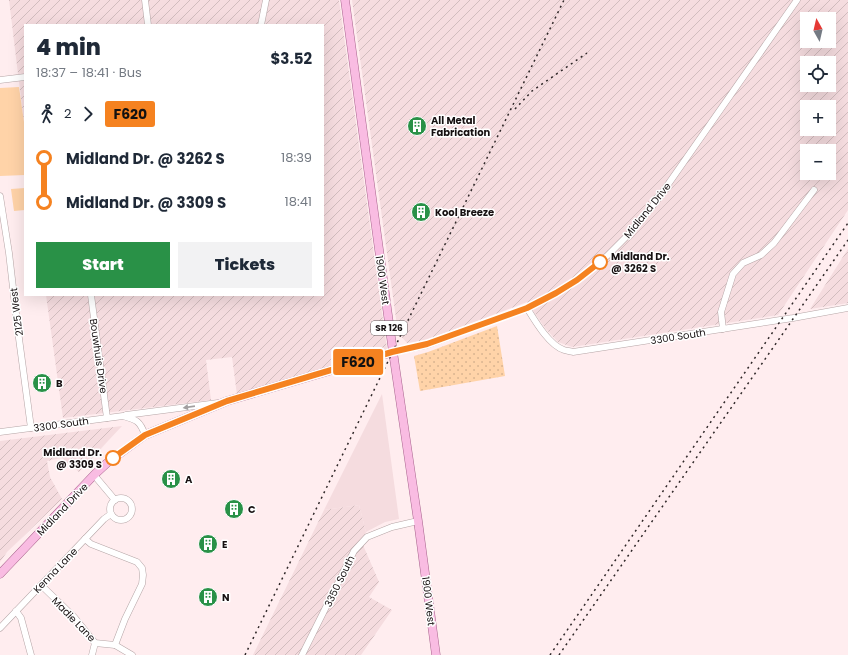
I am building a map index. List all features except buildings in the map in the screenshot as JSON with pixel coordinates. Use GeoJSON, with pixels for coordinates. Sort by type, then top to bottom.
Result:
{"type":"FeatureCollection","features":[{"type":"Feature","properties":{"kind":"main road","name":"1900 West"},"geometry":{"type":"LineString","coordinates":[[345,0],[392,352],[418,520],[436,655]]}},
{"type":"Feature","properties":{"kind":"main road","name":"Midland Drive"},"geometry":{"type":"LineString","coordinates":[[0,574],[94,475],[107,463],[145,435],[227,401],[392,352]]}},
{"type":"Feature","properties":{"kind":"street"},"geometry":{"type":"LineString","coordinates":[[145,0],[148,24]]}},
{"type":"Feature","properties":{"kind":"street"},"geometry":{"type":"LineString","coordinates":[[261,24],[266,0]]}},
{"type":"Feature","properties":{"kind":"street","name":"Midland Drive"},"geometry":{"type":"LineString","coordinates":[[392,352],[427,344],[527,308],[577,280],[607,256],[655,203],[797,0]]}},
{"type":"Feature","properties":{"kind":"street"},"geometry":{"type":"LineString","coordinates":[[0,80],[24,77]]}},
{"type":"Feature","properties":{"kind":"street"},"geometry":{"type":"LineString","coordinates":[[723,329],[721,312],[733,274],[743,263],[761,255],[774,243],[814,190]]}},
{"type":"Feature","properties":{"kind":"street","name":"2125 West"},"geometry":{"type":"LineString","coordinates":[[0,196],[9,253],[18,337],[31,428]]}},
{"type":"Feature","properties":{"kind":"street","name":"Bouwhuis Drive"},"geometry":{"type":"LineString","coordinates":[[90,296],[107,418]]}},
{"type":"Feature","properties":{"kind":"street","name":"3300 South"},"geometry":{"type":"LineString","coordinates":[[527,308],[542,331],[553,343],[563,350],[573,352],[848,308]]}},
{"type":"Feature","properties":{"kind":"street","name":"3300 South"},"geometry":{"type":"LineString","coordinates":[[0,432],[227,401]]}},
{"type":"Feature","properties":{"kind":"street"},"geometry":{"type":"LineString","coordinates":[[123,416],[136,419],[142,427],[145,435]]}},
{"type":"Feature","properties":{"kind":"street"},"geometry":{"type":"LineString","coordinates":[[94,475],[115,500]]}},
{"type":"Feature","properties":{"kind":"street"},"geometry":{"type":"LineString","coordinates":[[121,498],[132,504],[132,512],[129,518],[122,520],[116,519],[111,514],[110,507],[115,500],[121,498]]}},
{"type":"Feature","properties":{"kind":"street","name":"Kenna Lane"},"geometry":{"type":"LineString","coordinates":[[0,628],[104,519],[111,514]]}},
{"type":"Feature","properties":{"kind":"street","name":"3350 South"},"geometry":{"type":"LineString","coordinates":[[302,655],[354,551],[367,537],[392,527],[418,520]]}},
{"type":"Feature","properties":{"kind":"street"},"geometry":{"type":"LineString","coordinates":[[85,539],[91,544],[137,562],[142,568],[142,584],[125,619],[115,645]]}},
{"type":"Feature","properties":{"kind":"street","name":"Madie Lane"},"geometry":{"type":"LineString","coordinates":[[41,585],[74,616],[95,643],[115,645],[132,655]]}},
{"type":"Feature","properties":{"kind":"street"},"geometry":{"type":"LineString","coordinates":[[16,611],[21,618],[31,655]]}},
{"type":"Feature","properties":{"kind":"street"},"geometry":{"type":"LineString","coordinates":[[92,655],[95,643]]}},
{"type":"Feature","properties":{"kind":"shaded area"},"geometry":{"type":"Polygon","coordinates":[[[9,0],[339,0],[387,349],[237,395],[232,357],[206,360],[211,400],[63,418],[46,296],[324,296],[324,24],[24,24],[24,123],[9,0]]]}},
{"type":"Feature","properties":{"kind":"shaded area"},"geometry":{"type":"Polygon","coordinates":[[[352,0],[848,0],[848,210],[778,315],[572,347],[558,342],[545,328],[527,302],[426,340],[407,343],[398,333],[352,0]]]}},
{"type":"Feature","properties":{"kind":"shaded area"},"geometry":{"type":"Polygon","coordinates":[[[19,87],[24,122],[24,175],[0,176],[0,88],[19,87]]]}},
{"type":"Feature","properties":{"kind":"shaded area"},"geometry":{"type":"Polygon","coordinates":[[[24,188],[24,210],[14,211],[11,189],[24,188]]]}},
{"type":"Feature","properties":{"kind":"shaded area"},"geometry":{"type":"Polygon","coordinates":[[[848,249],[848,303],[810,309],[846,252],[848,249]]]}},
{"type":"Feature","properties":{"kind":"shaded area"},"geometry":{"type":"Polygon","coordinates":[[[497,326],[505,376],[420,391],[414,356],[497,326]]]}},
{"type":"Feature","properties":{"kind":"shaded area"},"geometry":{"type":"Polygon","coordinates":[[[382,394],[399,519],[385,522],[366,532],[359,505],[324,510],[382,394]]]}},
{"type":"Feature","properties":{"kind":"shaded area"},"geometry":{"type":"Polygon","coordinates":[[[122,426],[79,472],[62,458],[47,461],[50,477],[62,499],[7,552],[0,562],[0,441],[122,426]]]}},
{"type":"Feature","properties":{"kind":"shaded area"},"geometry":{"type":"Polygon","coordinates":[[[359,505],[366,532],[363,545],[379,582],[369,597],[392,610],[361,655],[253,655],[324,510],[359,505]]]}},
{"type":"Feature","properties":{"kind":"railway"},"geometry":{"type":"LineString","coordinates":[[245,655],[564,0]]}},
{"type":"Feature","properties":{"kind":"railway"},"geometry":{"type":"LineString","coordinates":[[515,109],[532,91],[587,53]]}},
{"type":"Feature","properties":{"kind":"railway"},"geometry":{"type":"LineString","coordinates":[[550,655],[848,223]]}},
{"type":"Feature","properties":{"kind":"railway"},"geometry":{"type":"LineString","coordinates":[[559,655],[848,240]]}},
{"type":"Feature","properties":{"kind":"bus line","name":"F620"},"geometry":{"type":"LineString","coordinates":[[113,458],[145,435],[227,401],[392,352],[427,344],[527,308],[577,280],[600,262]]}},
{"type":"Feature","properties":{"kind":"place","name":"All Metal Fabrication"},"geometry":{"type":"Point","coordinates":[417,126]}},
{"type":"Feature","properties":{"kind":"place","name":"Kool Breeze"},"geometry":{"type":"Point","coordinates":[421,212]}},
{"type":"Feature","properties":{"kind":"place","name":"Midland Dr. @ 3262 S"},"geometry":{"type":"Point","coordinates":[600,262]}},
{"type":"Feature","properties":{"kind":"place","name":"B"},"geometry":{"type":"Point","coordinates":[42,383]}},
{"type":"Feature","properties":{"kind":"place","name":"Midland Dr. @ 3309 S"},"geometry":{"type":"Point","coordinates":[113,458]}},
{"type":"Feature","properties":{"kind":"place","name":"A"},"geometry":{"type":"Point","coordinates":[171,479]}},
{"type":"Feature","properties":{"kind":"place","name":"C"},"geometry":{"type":"Point","coordinates":[234,509]}},
{"type":"Feature","properties":{"kind":"place","name":"E"},"geometry":{"type":"Point","coordinates":[208,544]}},
{"type":"Feature","properties":{"kind":"place","name":"N"},"geometry":{"type":"Point","coordinates":[208,597]}}]}
